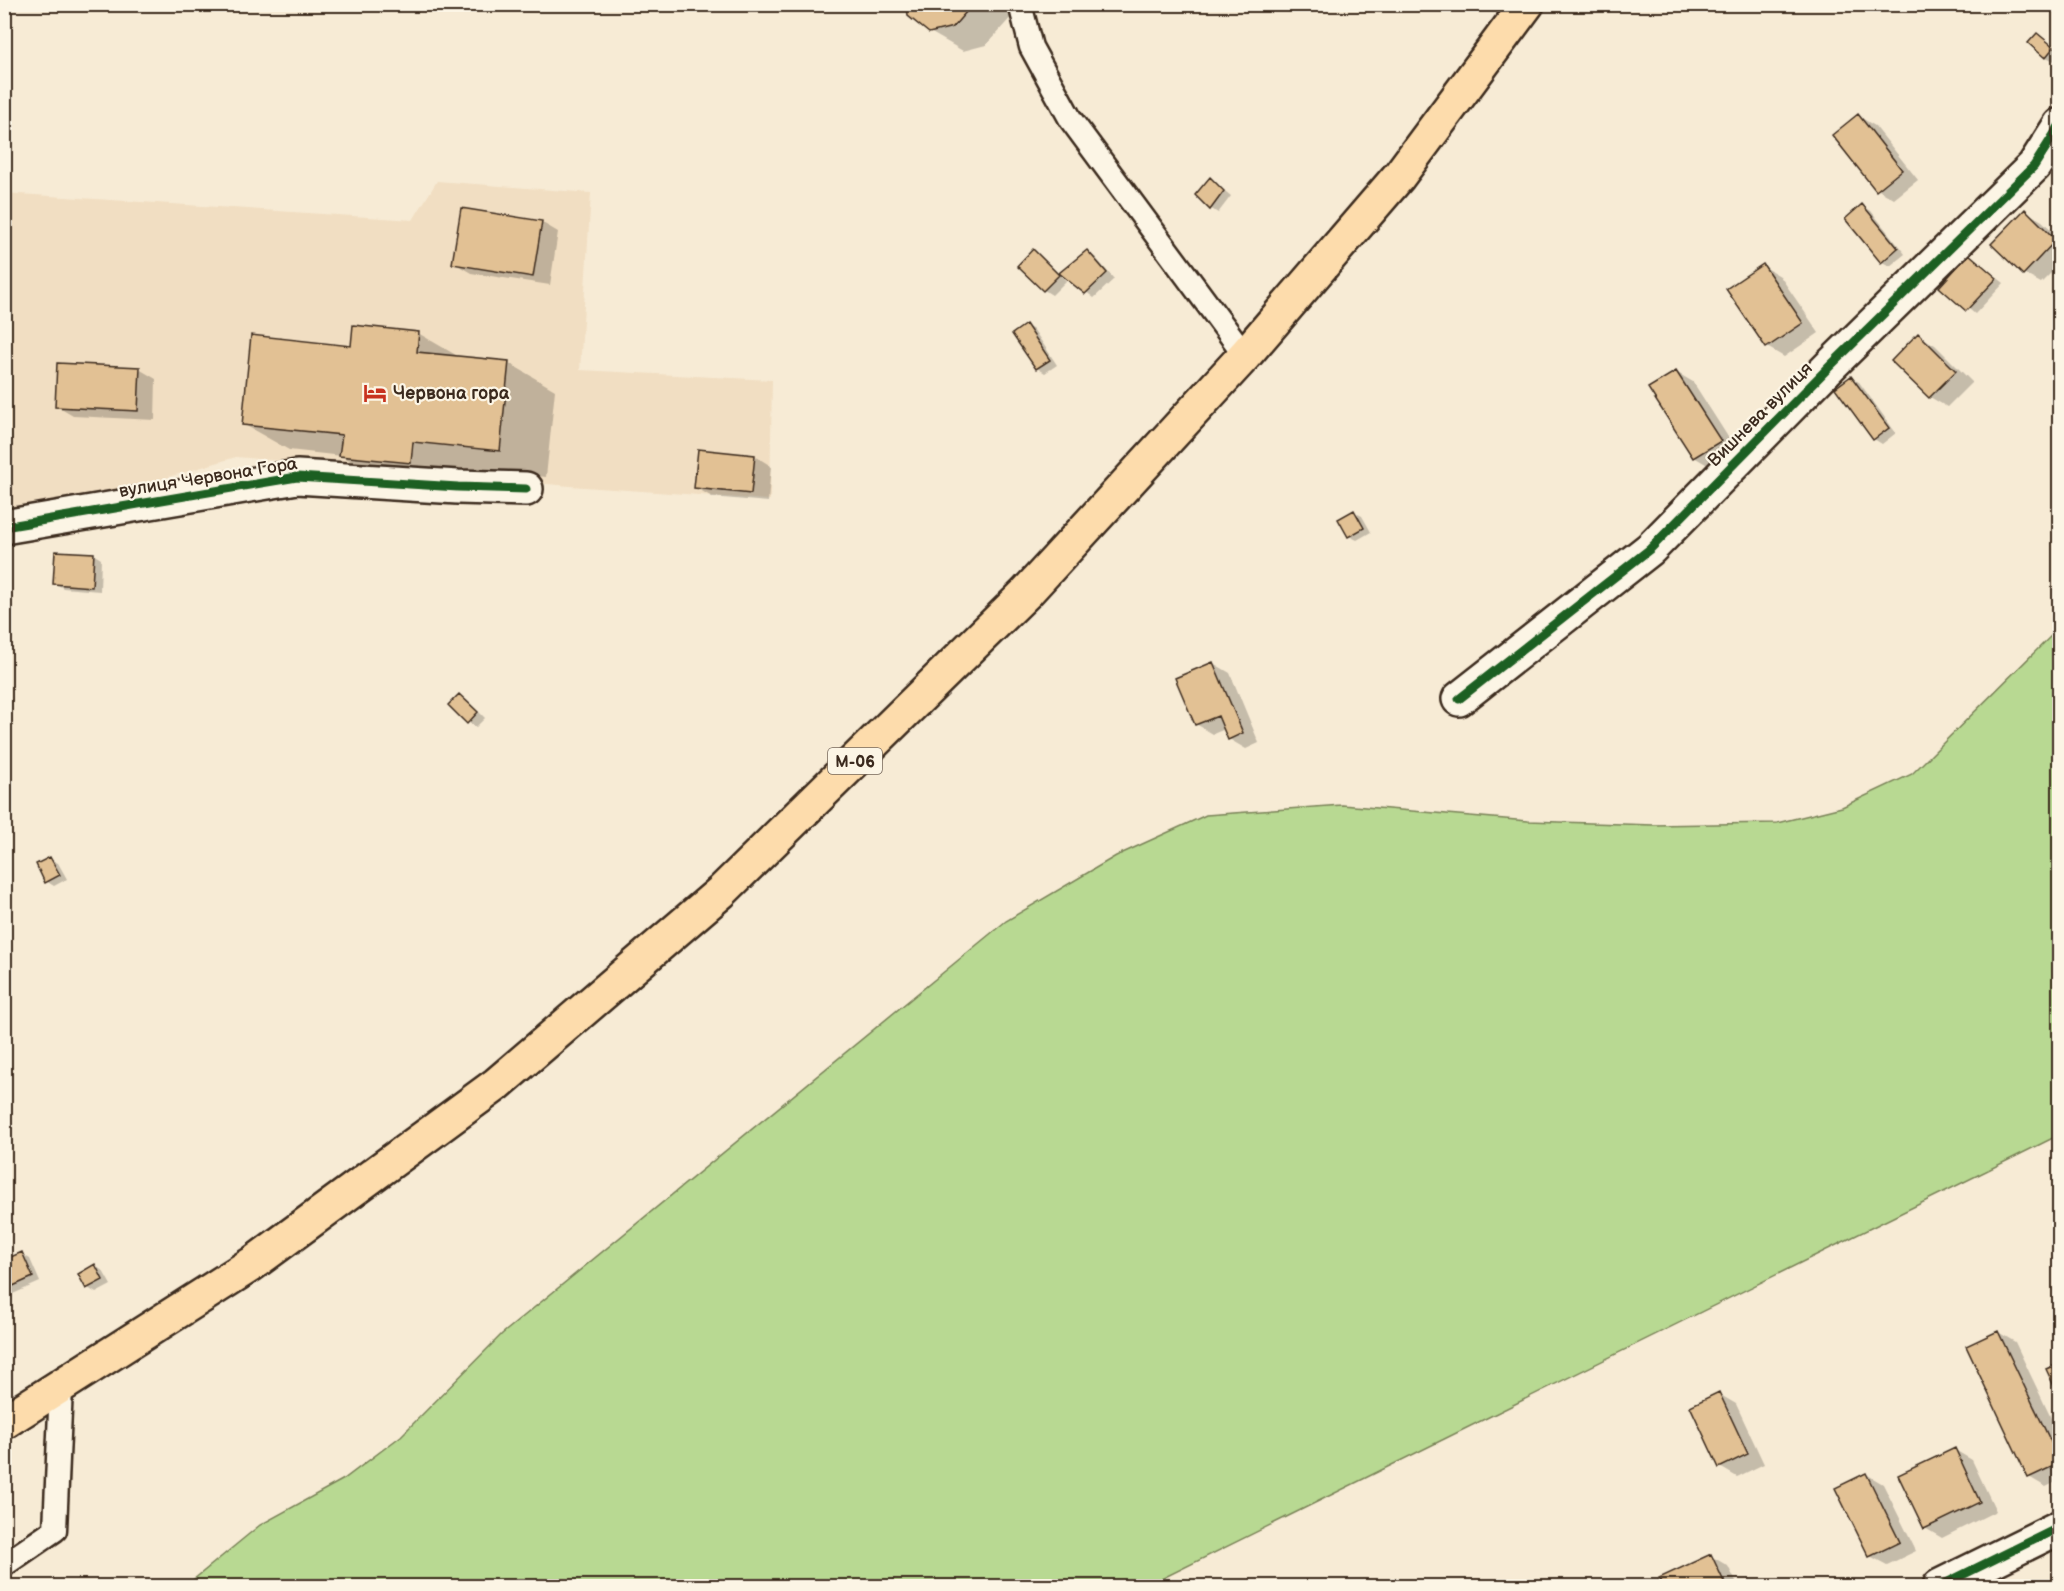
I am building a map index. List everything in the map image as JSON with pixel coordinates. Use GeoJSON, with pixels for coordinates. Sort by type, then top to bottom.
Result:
{"type":"FeatureCollection","features":[{"type":"Feature","properties":{"kind":"highway","name":"М-06"},"geometry":{"type":"LineString","coordinates":[[4,1422],[252,1264],[497,1084],[720,892],[1026,593],[1245,355],[1399,176],[1527,4]]}},
{"type":"Feature","properties":{"kind":"street","name":"Вишнева вулиця"},"geometry":{"type":"LineString","coordinates":[[1459,699],[1650,549],[1830,366],[2034,166],[2060,126]]}},
{"type":"Feature","properties":{"kind":"street","name":"вулиця Червона Гора"},"geometry":{"type":"LineString","coordinates":[[4,527],[297,477],[526,489]]}},
{"type":"Feature","properties":{"kind":"street"},"geometry":{"type":"LineString","coordinates":[[1940,1587],[2060,1527]]}},
{"type":"Feature","properties":{"kind":"lane"},"geometry":{"type":"LineString","coordinates":[[1020,4],[1031,47],[1071,120],[1245,355]]}},
{"type":"Feature","properties":{"kind":"lane"},"geometry":{"type":"LineString","coordinates":[[4,1565],[55,1530],[61,1387]]}},
{"type":"Feature","properties":{"kind":"shaded area"},"geometry":{"type":"Polygon","coordinates":[[[437,181],[591,193],[580,370],[772,380],[770,500],[570,486],[236,457],[101,497],[5,513],[4,193],[413,220],[437,181]]]}},
{"type":"Feature","properties":{"kind":"green space"},"geometry":{"type":"Polygon","coordinates":[[[2059,628],[2059,1135],[1147,1586],[190,1586],[193,1580],[260,1525],[344,1479],[401,1436],[502,1334],[1006,921],[1116,856],[1206,815],[1342,805],[1528,821],[1653,825],[1777,823],[1842,807],[1912,774],[2059,628]]]}},
{"type":"Feature","properties":{"kind":"building"},"geometry":{"type":"Polygon","coordinates":[[[907,4],[973,4],[953,27],[929,33],[908,16],[907,4]]]}},
{"type":"Feature","properties":{"kind":"building"},"geometry":{"type":"Polygon","coordinates":[[[2037,33],[2054,47],[2045,58],[2028,43],[2037,33]]]}},
{"type":"Feature","properties":{"kind":"building"},"geometry":{"type":"Polygon","coordinates":[[[1858,114],[1902,170],[1876,191],[1832,135],[1858,114]]]}},
{"type":"Feature","properties":{"kind":"building"},"geometry":{"type":"Polygon","coordinates":[[[1210,177],[1224,191],[1210,210],[1195,195],[1210,177]]]}},
{"type":"Feature","properties":{"kind":"building"},"geometry":{"type":"Polygon","coordinates":[[[1862,204],[1898,248],[1881,263],[1845,219],[1862,204]]]}},
{"type":"Feature","properties":{"kind":"building"},"geometry":{"type":"Polygon","coordinates":[[[461,208],[542,221],[533,277],[452,264],[461,208]]]}},
{"type":"Feature","properties":{"kind":"building"},"geometry":{"type":"Polygon","coordinates":[[[2025,209],[2056,240],[2023,275],[1991,244],[2025,209]]]}},
{"type":"Feature","properties":{"kind":"building"},"geometry":{"type":"Polygon","coordinates":[[[1033,249],[1059,275],[1043,291],[1017,266],[1033,249]]]}},
{"type":"Feature","properties":{"kind":"building"},"geometry":{"type":"Polygon","coordinates":[[[1087,250],[1107,273],[1085,294],[1059,273],[1087,250]]]}},
{"type":"Feature","properties":{"kind":"building"},"geometry":{"type":"Polygon","coordinates":[[[1969,254],[1997,278],[1966,311],[1939,287],[1969,254]]]}},
{"type":"Feature","properties":{"kind":"building"},"geometry":{"type":"Polygon","coordinates":[[[1763,264],[1803,323],[1766,348],[1726,289],[1763,264]]]}},
{"type":"Feature","properties":{"kind":"building"},"geometry":{"type":"Polygon","coordinates":[[[1026,324],[1050,360],[1036,369],[1012,334],[1026,324]]]}},
{"type":"Feature","properties":{"kind":"building","name":"Червона гора"},"geometry":{"type":"Polygon","coordinates":[[[353,325],[419,332],[417,352],[509,361],[500,451],[413,442],[411,463],[339,456],[342,435],[242,425],[251,335],[351,346],[353,325]]]}},
{"type":"Feature","properties":{"kind":"building"},"geometry":{"type":"Polygon","coordinates":[[[1918,333],[1956,371],[1929,398],[1891,361],[1918,333]]]}},
{"type":"Feature","properties":{"kind":"building"},"geometry":{"type":"Polygon","coordinates":[[[57,363],[140,367],[138,411],[55,407],[57,363]]]}},
{"type":"Feature","properties":{"kind":"building"},"geometry":{"type":"Polygon","coordinates":[[[1676,371],[1721,441],[1693,458],[1648,388],[1676,371]]]}},
{"type":"Feature","properties":{"kind":"building"},"geometry":{"type":"Polygon","coordinates":[[[1851,376],[1889,428],[1873,440],[1835,388],[1851,376]]]}},
{"type":"Feature","properties":{"kind":"building"},"geometry":{"type":"Polygon","coordinates":[[[698,449],[755,455],[751,494],[694,488],[698,449]]]}},
{"type":"Feature","properties":{"kind":"building"},"geometry":{"type":"Polygon","coordinates":[[[1354,510],[1364,528],[1348,537],[1338,519],[1354,510]]]}},
{"type":"Feature","properties":{"kind":"building"},"geometry":{"type":"Polygon","coordinates":[[[55,551],[94,553],[92,587],[53,584],[55,551]]]}},
{"type":"Feature","properties":{"kind":"building"},"geometry":{"type":"Polygon","coordinates":[[[1213,662],[1243,733],[1228,740],[1218,716],[1195,725],[1175,678],[1213,662]]]}},
{"type":"Feature","properties":{"kind":"building"},"geometry":{"type":"Polygon","coordinates":[[[459,694],[478,712],[467,724],[448,705],[459,694]]]}},
{"type":"Feature","properties":{"kind":"building"},"geometry":{"type":"Polygon","coordinates":[[[50,857],[60,875],[45,883],[36,864],[50,857]]]}},
{"type":"Feature","properties":{"kind":"building"},"geometry":{"type":"Polygon","coordinates":[[[22,1252],[33,1277],[4,1290],[4,1260],[22,1252]]]}},
{"type":"Feature","properties":{"kind":"building"},"geometry":{"type":"Polygon","coordinates":[[[95,1264],[103,1280],[86,1289],[78,1274],[95,1264]]]}},
{"type":"Feature","properties":{"kind":"building"},"geometry":{"type":"Polygon","coordinates":[[[1998,1331],[2060,1461],[2028,1478],[1966,1346],[1998,1331]]]}},
{"type":"Feature","properties":{"kind":"building"},"geometry":{"type":"Polygon","coordinates":[[[2060,1363],[2060,1399],[2046,1369],[2060,1363]]]}},
{"type":"Feature","properties":{"kind":"building"},"geometry":{"type":"Polygon","coordinates":[[[1719,1392],[1748,1454],[1719,1468],[1690,1406],[1719,1392]]]}},
{"type":"Feature","properties":{"kind":"building"},"geometry":{"type":"Polygon","coordinates":[[[1955,1448],[1980,1502],[1924,1529],[1898,1475],[1955,1448]]]}},
{"type":"Feature","properties":{"kind":"building"},"geometry":{"type":"Polygon","coordinates":[[[1866,1473],[1900,1542],[1869,1557],[1835,1488],[1866,1473]]]}},
{"type":"Feature","properties":{"kind":"building"},"geometry":{"type":"Polygon","coordinates":[[[1711,1554],[1726,1586],[1663,1586],[1659,1578],[1711,1554]]]}},
{"type":"Feature","properties":{"kind":"cycle path"},"geometry":{"type":"LineString","coordinates":[[1459,699],[1650,549],[1830,366],[2034,166],[2060,125]]}},
{"type":"Feature","properties":{"kind":"cycle path"},"geometry":{"type":"LineString","coordinates":[[4,527],[297,477],[526,489]]}},
{"type":"Feature","properties":{"kind":"cycle path"},"geometry":{"type":"LineString","coordinates":[[1940,1586],[2060,1527]]}},
{"type":"Feature","properties":{"kind":"place","name":"Червона гора"},"geometry":{"type":"Point","coordinates":[375,393]}}]}
